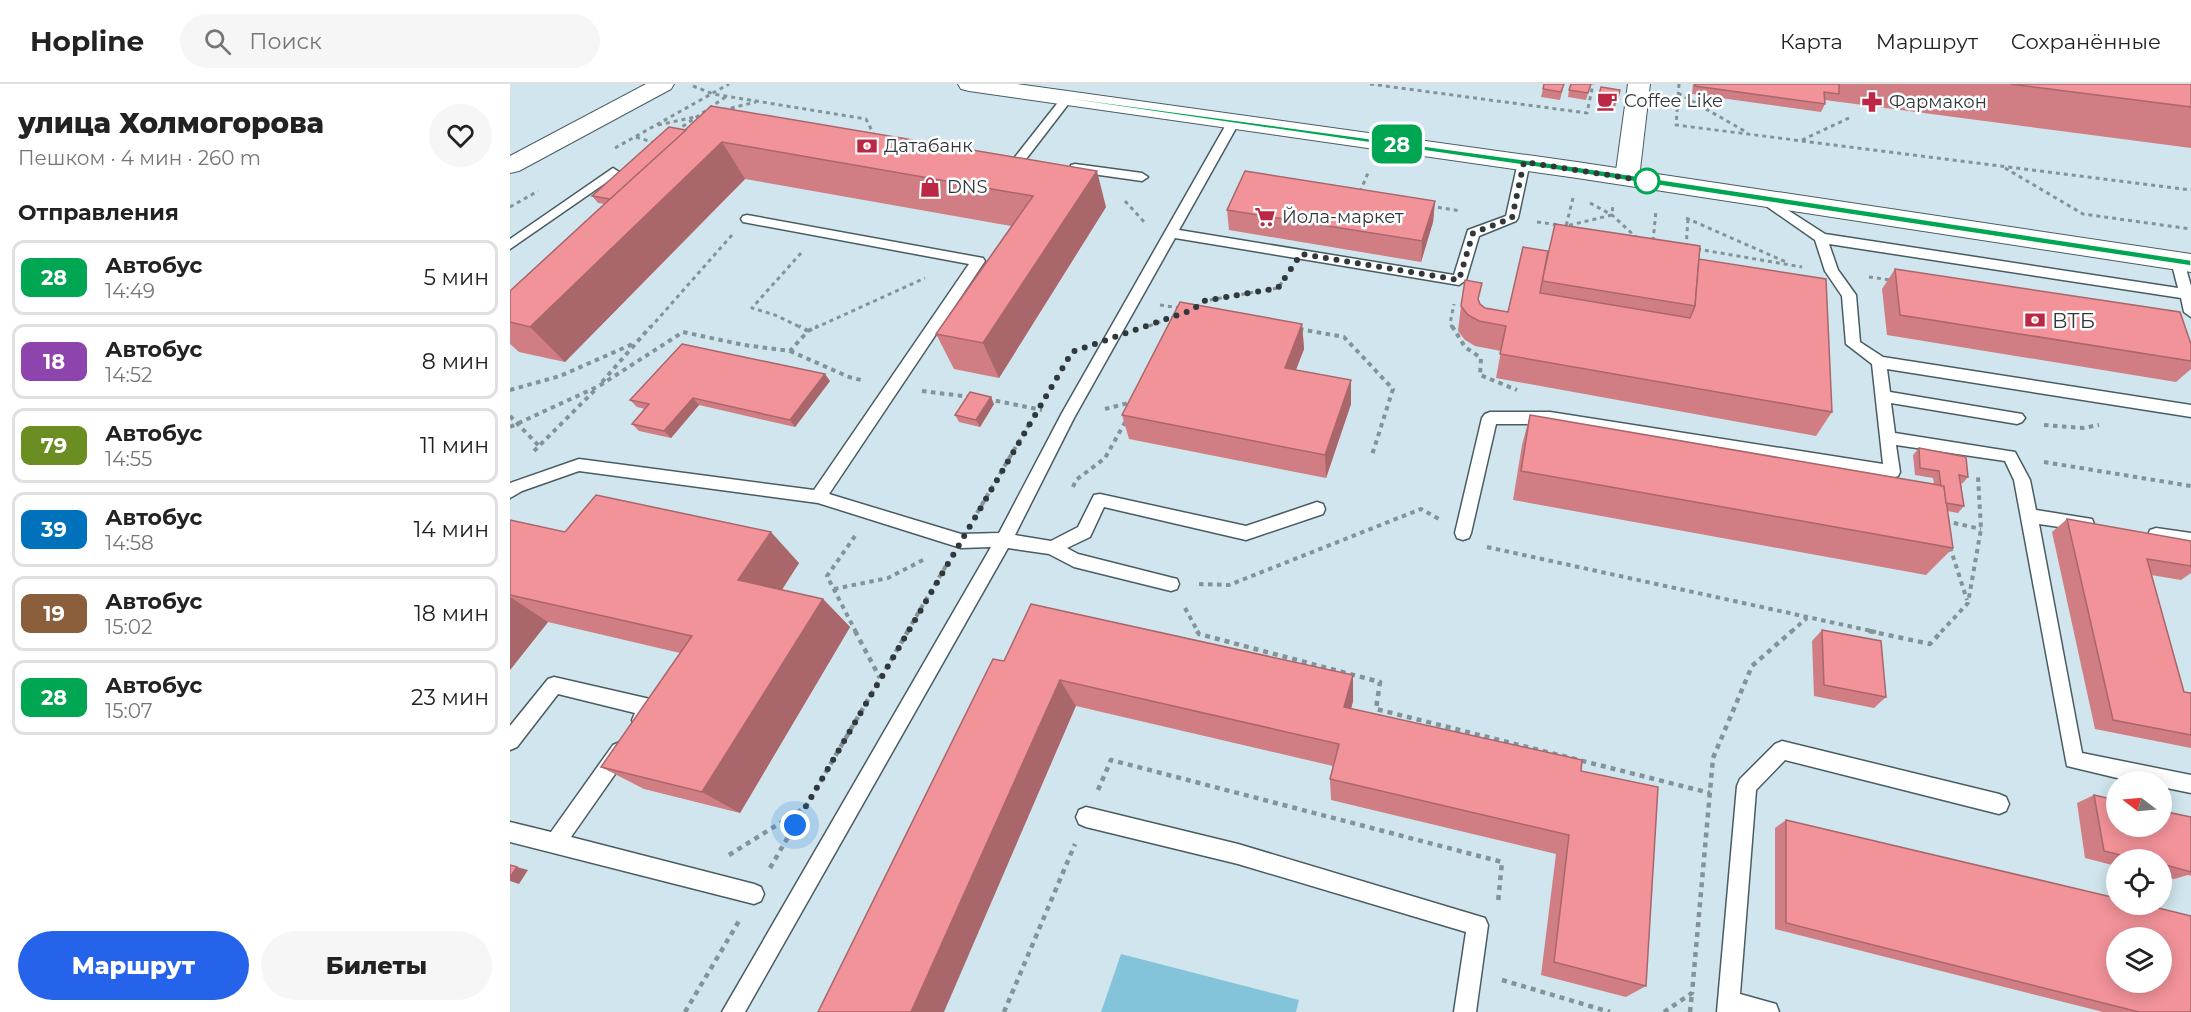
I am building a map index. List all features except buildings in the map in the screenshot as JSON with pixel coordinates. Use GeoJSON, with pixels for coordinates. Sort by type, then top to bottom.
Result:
{"type":"FeatureCollection","features":[{"type":"Feature","properties":{"kind":"main road"},"geometry":{"type":"LineString","coordinates":[[510,165],[663,84]]}},
{"type":"Feature","properties":{"kind":"main road"},"geometry":{"type":"LineString","coordinates":[[969,84],[1524,162],[2185,262]]}},
{"type":"Feature","properties":{"kind":"street"},"geometry":{"type":"LineString","coordinates":[[1627,178],[1639,84]]}},
{"type":"Feature","properties":{"kind":"lane"},"geometry":{"type":"LineString","coordinates":[[1019,160],[1067,98]]}},
{"type":"Feature","properties":{"kind":"lane"},"geometry":{"type":"LineString","coordinates":[[733,1012],[1004,540],[1067,417],[1234,121]]}},
{"type":"Feature","properties":{"kind":"lane"},"geometry":{"type":"LineString","coordinates":[[1171,233],[1459,280],[1473,233],[1512,218],[1524,162]]}},
{"type":"Feature","properties":{"kind":"lane"},"geometry":{"type":"LineString","coordinates":[[1064,166],[1142,177]]}},
{"type":"Feature","properties":{"kind":"lane"},"geometry":{"type":"LineString","coordinates":[[510,245],[613,172]]}},
{"type":"Feature","properties":{"kind":"lane"},"geometry":{"type":"LineString","coordinates":[[1763,198],[1821,238],[2185,294]]}},
{"type":"Feature","properties":{"kind":"lane"},"geometry":{"type":"LineString","coordinates":[[747,219],[978,261],[818,497]]}},
{"type":"Feature","properties":{"kind":"lane"},"geometry":{"type":"LineString","coordinates":[[1821,238],[1832,271],[1849,295],[1852,344],[1879,362],[2191,411]]}},
{"type":"Feature","properties":{"kind":"lane"},"geometry":{"type":"LineString","coordinates":[[2185,262],[2185,294],[2191,312]]}},
{"type":"Feature","properties":{"kind":"lane"},"geometry":{"type":"LineString","coordinates":[[1463,533],[1490,418],[1550,418],[1892,472],[1879,362]]}},
{"type":"Feature","properties":{"kind":"lane"},"geometry":{"type":"LineString","coordinates":[[1883,396],[2017,418]]}},
{"type":"Feature","properties":{"kind":"lane"},"geometry":{"type":"LineString","coordinates":[[1888,438],[2010,456],[2022,480],[2074,760],[2191,784]]}},
{"type":"Feature","properties":{"kind":"lane"},"geometry":{"type":"LineString","coordinates":[[512,489],[579,465],[818,497],[961,541],[1004,540],[1052,548],[1074,561],[1171,584]]}},
{"type":"Feature","properties":{"kind":"lane"},"geometry":{"type":"LineString","coordinates":[[1052,548],[1084,532],[1100,500],[1246,533],[1317,509]]}},
{"type":"Feature","properties":{"kind":"lane"},"geometry":{"type":"LineString","coordinates":[[2029,516],[2107,528]]}},
{"type":"Feature","properties":{"kind":"lane"},"geometry":{"type":"LineString","coordinates":[[2140,533],[2188,540],[2191,561]]}},
{"type":"Feature","properties":{"kind":"lane"},"geometry":{"type":"LineString","coordinates":[[510,741],[554,685],[650,708],[555,843]]}},
{"type":"Feature","properties":{"kind":"lane"},"geometry":{"type":"LineString","coordinates":[[1768,1012],[1728,1007],[1747,786],[1782,750],[2000,804]]}},
{"type":"Feature","properties":{"kind":"lane"},"geometry":{"type":"LineString","coordinates":[[1086,817],[1239,854],[1478,925],[1465,1012]]}},
{"type":"Feature","properties":{"kind":"lane"},"geometry":{"type":"LineString","coordinates":[[510,832],[754,894]]}},
{"type":"Feature","properties":{"kind":"path"},"geometry":{"type":"LineString","coordinates":[[713,94],[729,84]]}},
{"type":"Feature","properties":{"kind":"path"},"geometry":{"type":"LineString","coordinates":[[1370,84],[1587,113],[1593,84]]}},
{"type":"Feature","properties":{"kind":"path"},"geometry":{"type":"LineString","coordinates":[[1679,84],[1676,124],[2191,190]]}},
{"type":"Feature","properties":{"kind":"path"},"geometry":{"type":"LineString","coordinates":[[693,86],[713,94],[866,119],[875,137]]}},
{"type":"Feature","properties":{"kind":"path"},"geometry":{"type":"LineString","coordinates":[[1678,93],[1750,134]]}},
{"type":"Feature","properties":{"kind":"path"},"geometry":{"type":"LineString","coordinates":[[673,133],[728,96]]}},
{"type":"Feature","properties":{"kind":"path"},"geometry":{"type":"LineString","coordinates":[[718,111],[760,101]]}},
{"type":"Feature","properties":{"kind":"path"},"geometry":{"type":"LineString","coordinates":[[654,126],[708,114]]}},
{"type":"Feature","properties":{"kind":"path"},"geometry":{"type":"LineString","coordinates":[[1801,140],[1849,118]]}},
{"type":"Feature","properties":{"kind":"path"},"geometry":{"type":"LineString","coordinates":[[613,172],[657,143],[636,137]]}},
{"type":"Feature","properties":{"kind":"path"},"geometry":{"type":"LineString","coordinates":[[2002,166],[2084,214],[2191,229]]}},
{"type":"Feature","properties":{"kind":"path"},"geometry":{"type":"LineString","coordinates":[[1359,195],[1368,173]]}},
{"type":"Feature","properties":{"kind":"path"},"geometry":{"type":"LineString","coordinates":[[1566,226],[1574,194],[1612,215],[1637,238]]}},
{"type":"Feature","properties":{"kind":"path"},"geometry":{"type":"LineString","coordinates":[[1612,215],[1613,200]]}},
{"type":"Feature","properties":{"kind":"path"},"geometry":{"type":"LineString","coordinates":[[1653,241],[1656,205]]}},
{"type":"Feature","properties":{"kind":"path"},"geometry":{"type":"LineString","coordinates":[[1430,206],[1576,228]]}},
{"type":"Feature","properties":{"kind":"path"},"geometry":{"type":"LineString","coordinates":[[1678,214],[1792,265]]}},
{"type":"Feature","properties":{"kind":"path"},"geometry":{"type":"LineString","coordinates":[[1566,226],[1612,215]]}},
{"type":"Feature","properties":{"kind":"path"},"geometry":{"type":"LineString","coordinates":[[1141,234],[1152,216]]}},
{"type":"Feature","properties":{"kind":"path"},"geometry":{"type":"LineString","coordinates":[[532,453],[599,386],[747,219]]}},
{"type":"Feature","properties":{"kind":"path"},"geometry":{"type":"LineString","coordinates":[[1688,219],[1686,247],[1902,282]]}},
{"type":"Feature","properties":{"kind":"path"},"geometry":{"type":"LineString","coordinates":[[808,331],[775,315],[752,308],[818,232]]}},
{"type":"Feature","properties":{"kind":"path"},"geometry":{"type":"LineString","coordinates":[[1627,237],[1664,243]]}},
{"type":"Feature","properties":{"kind":"path"},"geometry":{"type":"LineString","coordinates":[[1204,312],[1192,310],[1204,301],[1278,288],[1301,254]]}},
{"type":"Feature","properties":{"kind":"path"},"geometry":{"type":"LineString","coordinates":[[510,427],[599,386],[683,332],[744,345],[790,351],[808,331],[924,279],[978,261]]}},
{"type":"Feature","properties":{"kind":"path"},"geometry":{"type":"LineString","coordinates":[[1459,280],[1450,324],[1465,346],[1481,358],[1480,375],[1523,392],[1523,418]]}},
{"type":"Feature","properties":{"kind":"path"},"geometry":{"type":"LineString","coordinates":[[1133,300],[1180,308]]}},
{"type":"Feature","properties":{"kind":"path"},"geometry":{"type":"LineString","coordinates":[[1110,340],[1184,313],[1178,323]]}},
{"type":"Feature","properties":{"kind":"path"},"geometry":{"type":"LineString","coordinates":[[1297,329],[1344,337],[1393,389],[1372,455]]}},
{"type":"Feature","properties":{"kind":"path"},"geometry":{"type":"LineString","coordinates":[[510,390],[560,376],[637,342]]}},
{"type":"Feature","properties":{"kind":"path"},"geometry":{"type":"LineString","coordinates":[[685,1012],[1043,400]]}},
{"type":"Feature","properties":{"kind":"path"},"geometry":{"type":"LineString","coordinates":[[1071,490],[1076,480],[1105,458],[1138,401]]}},
{"type":"Feature","properties":{"kind":"path"},"geometry":{"type":"LineString","coordinates":[[510,416],[539,446]]}},
{"type":"Feature","properties":{"kind":"path"},"geometry":{"type":"LineString","coordinates":[[1171,584],[1229,585],[1421,509],[1487,547],[1930,644],[1968,603],[1981,529],[1978,474],[2010,456],[2191,486]]}},
{"type":"Feature","properties":{"kind":"path"},"geometry":{"type":"LineString","coordinates":[[871,514],[827,576],[880,678]]}},
{"type":"Feature","properties":{"kind":"path"},"geometry":{"type":"LineString","coordinates":[[1945,531],[1942,520],[1981,529]]}},
{"type":"Feature","properties":{"kind":"path"},"geometry":{"type":"LineString","coordinates":[[834,589],[888,578],[961,541]]}},
{"type":"Feature","properties":{"kind":"path"},"geometry":{"type":"LineString","coordinates":[[1948,541],[1968,603]]}},
{"type":"Feature","properties":{"kind":"path"},"geometry":{"type":"LineString","coordinates":[[1171,584],[1200,634],[1380,682],[1376,709],[1710,793]]}},
{"type":"Feature","properties":{"kind":"path"},"geometry":{"type":"LineString","coordinates":[[692,878],[805,808]]}},
{"type":"Feature","properties":{"kind":"path"},"geometry":{"type":"LineString","coordinates":[[1490,977],[1610,1012]]}},
{"type":"Feature","properties":{"kind":"path"},"geometry":{"type":"LineString","coordinates":[[1690,1012],[1692,993]]}},
{"type":"Feature","properties":{"kind":"shaded area"},"geometry":{"type":"Polygon","coordinates":[[[1121,954],[1299,1000],[1296,1012],[1101,1012],[1121,954]]]}},
{"type":"Feature","properties":{"kind":"bus line","name":"28"},"geometry":{"type":"LineString","coordinates":[[969,84],[1577,170],[2191,263]]}},
{"type":"Feature","properties":{"kind":"place","name":"Coffee Like"},"geometry":{"type":"Point","coordinates":[1607,101]}},
{"type":"Feature","properties":{"kind":"place","name":"Фармакон"},"geometry":{"type":"Point","coordinates":[1872,102]}},
{"type":"Feature","properties":{"kind":"place","name":"Датабанк"},"geometry":{"type":"Point","coordinates":[867,146]}},
{"type":"Feature","properties":{"kind":"place","name":"DNS"},"geometry":{"type":"Point","coordinates":[930,187]}},
{"type":"Feature","properties":{"kind":"place","name":"Йола-маркет"},"geometry":{"type":"Point","coordinates":[1265,217]}},
{"type":"Feature","properties":{"kind":"place","name":"ВТБ"},"geometry":{"type":"Point","coordinates":[2035,320]}},
{"type":"Feature","properties":{"kind":"route"},"geometry":{"type":"LineString","coordinates":[[795,825],[1072,352],[1192,310],[1204,301],[1278,288],[1301,254],[1459,280],[1473,233],[1512,218],[1524,162],[1647,181]]}}]}
